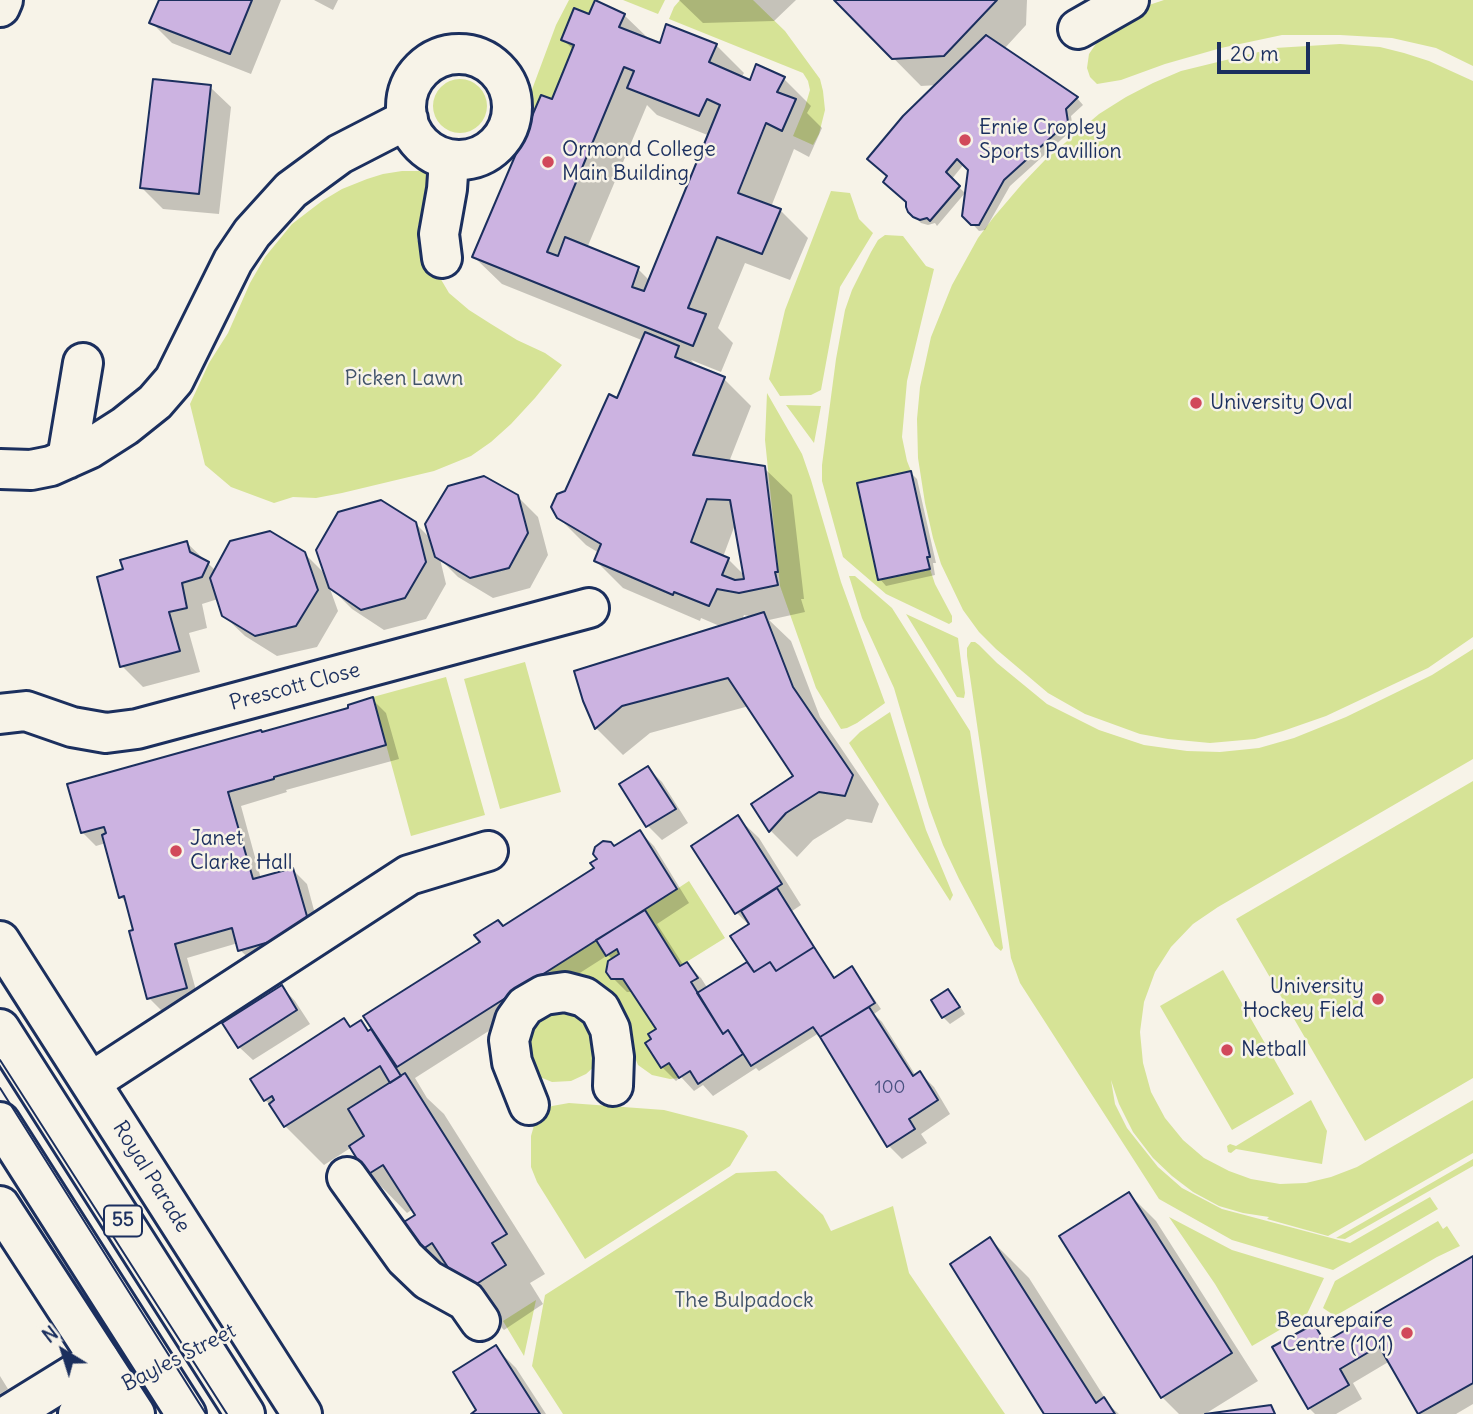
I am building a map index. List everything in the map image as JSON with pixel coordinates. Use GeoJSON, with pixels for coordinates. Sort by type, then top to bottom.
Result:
{"type":"FeatureCollection","features":[{"type":"Feature","properties":{"kind":"main road"},"geometry":{"type":"LineString","coordinates":[[0,7],[2,0]]}},
{"type":"Feature","properties":{"kind":"main road"},"geometry":{"type":"LineString","coordinates":[[1078,29],[1129,0]]}},
{"type":"Feature","properties":{"kind":"main road"},"geometry":{"type":"LineString","coordinates":[[463,54],[480,57],[495,67],[506,80],[512,97],[508,131],[497,145],[483,155],[467,160],[449,160],[433,154],[419,142],[410,127],[406,110],[408,92],[416,76],[429,63],[445,56],[463,54]]}},
{"type":"Feature","properties":{"kind":"main road"},"geometry":{"type":"LineString","coordinates":[[0,469],[31,470],[51,466],[89,449],[125,426],[155,402],[174,380],[233,261],[252,233],[291,190],[340,154],[408,119]]}},
{"type":"Feature","properties":{"kind":"main road"},"geometry":{"type":"LineString","coordinates":[[442,258],[439,234],[449,160]]}},
{"type":"Feature","properties":{"kind":"main road"},"geometry":{"type":"LineString","coordinates":[[67,459],[83,363]]}},
{"type":"Feature","properties":{"kind":"main road","name":"Prescott Close"},"geometry":{"type":"LineString","coordinates":[[0,714],[26,711],[72,727],[106,733],[137,729],[589,608]]}},
{"type":"Feature","properties":{"kind":"main road"},"geometry":{"type":"LineString","coordinates":[[90,1082],[409,875],[488,851]]}},
{"type":"Feature","properties":{"kind":"main road","name":"Royal Parade"},"geometry":{"type":"LineString","coordinates":[[0,941],[302,1414]]}},
{"type":"Feature","properties":{"kind":"main road"},"geometry":{"type":"LineString","coordinates":[[529,1105],[513,1062],[509,1040],[515,1020],[524,1006],[544,995],[565,992],[584,996],[600,1009],[610,1029],[614,1058],[613,1086]]}},
{"type":"Feature","properties":{"kind":"main road","name":"55"},"geometry":{"type":"LineString","coordinates":[[0,1029],[245,1414]]}},
{"type":"Feature","properties":{"kind":"main road","name":"55"},"geometry":{"type":"LineString","coordinates":[[0,1122],[186,1414]]}},
{"type":"Feature","properties":{"kind":"main road"},"geometry":{"type":"LineString","coordinates":[[81,1156],[117,1123]]}},
{"type":"Feature","properties":{"kind":"main road"},"geometry":{"type":"LineString","coordinates":[[346,1177],[405,1258],[428,1280],[466,1300],[480,1321]]}},
{"type":"Feature","properties":{"kind":"main road"},"geometry":{"type":"LineString","coordinates":[[0,1206],[117,1387]]}},
{"type":"Feature","properties":{"kind":"main road","name":"Bayles Street"},"geometry":{"type":"LineString","coordinates":[[10,1414],[117,1387],[245,1324]]}},
{"type":"Feature","properties":{"kind":"main road","name":"Bayles Street"},"geometry":{"type":"LineString","coordinates":[[78,1414],[117,1387]]}},
{"type":"Feature","properties":{"kind":"green space"},"geometry":{"type":"Polygon","coordinates":[[[569,0],[594,0],[589,14],[561,40],[574,45],[552,99],[541,95],[532,115],[525,113],[556,25],[569,0]]]}},
{"type":"Feature","properties":{"kind":"green space"},"geometry":{"type":"Polygon","coordinates":[[[623,0],[665,0],[658,14],[623,0]]]}},
{"type":"Feature","properties":{"kind":"green space"},"geometry":{"type":"Polygon","coordinates":[[[680,0],[753,0],[785,31],[820,79],[823,91],[825,110],[819,134],[813,145],[793,136],[810,90],[803,73],[669,19],[680,0]]]}},
{"type":"Feature","properties":{"kind":"green space"},"geometry":{"type":"Polygon","coordinates":[[[1164,0],[1473,0],[1473,66],[1436,48],[1392,38],[1282,35],[1221,48],[1121,80],[1097,84],[1090,77],[1087,68],[1089,54],[1106,29],[1137,9],[1164,0]]]}},
{"type":"Feature","properties":{"kind":"green space","name":"University Oval"},"geometry":{"type":"Polygon","coordinates":[[[1340,44],[1380,47],[1404,53],[1473,81],[1473,637],[1428,668],[1326,716],[1283,731],[1255,739],[1210,743],[1140,734],[1085,714],[1048,693],[996,649],[963,610],[941,564],[933,538],[918,458],[920,387],[931,337],[952,285],[978,238],[993,218],[1045,160],[1099,114],[1126,97],[1181,71],[1275,48],[1340,44]]]}},
{"type":"Feature","properties":{"kind":"green space"},"geometry":{"type":"Polygon","coordinates":[[[460,79],[479,87],[487,106],[479,125],[460,133],[441,125],[433,106],[441,87],[460,79]]]}},
{"type":"Feature","properties":{"kind":"green space","name":"Picken Lawn"},"geometry":{"type":"Polygon","coordinates":[[[402,171],[423,171],[433,180],[418,226],[417,240],[428,249],[436,271],[449,293],[469,310],[562,365],[535,398],[491,442],[471,456],[434,471],[342,493],[316,498],[293,497],[274,503],[231,487],[205,465],[190,404],[209,363],[228,333],[250,283],[265,257],[292,224],[322,201],[367,179],[402,171]]]}},
{"type":"Feature","properties":{"kind":"green space"},"geometry":{"type":"Polygon","coordinates":[[[831,191],[850,193],[859,219],[873,233],[840,287],[821,390],[811,395],[780,396],[769,379],[785,310],[831,191]]]}},
{"type":"Feature","properties":{"kind":"green space"},"geometry":{"type":"Polygon","coordinates":[[[885,235],[903,236],[926,266],[934,269],[907,381],[902,437],[911,471],[857,483],[878,580],[930,569],[952,616],[952,622],[949,624],[886,594],[843,557],[822,481],[836,359],[845,310],[871,252],[878,240],[885,235]]]}},
{"type":"Feature","properties":{"kind":"green space"},"geometry":{"type":"Polygon","coordinates":[[[767,393],[802,454],[841,582],[885,703],[847,728],[841,729],[816,688],[780,586],[765,440],[767,393]]]}},
{"type":"Feature","properties":{"kind":"green space"},"geometry":{"type":"Polygon","coordinates":[[[786,405],[821,406],[814,443],[786,405]]]}},
{"type":"Feature","properties":{"kind":"green space"},"geometry":{"type":"Polygon","coordinates":[[[849,576],[855,576],[892,608],[970,731],[1003,948],[1001,951],[995,946],[943,845],[894,688],[862,618],[849,576]]]}},
{"type":"Feature","properties":{"kind":"green space"},"geometry":{"type":"Polygon","coordinates":[[[906,614],[958,638],[964,698],[957,697],[906,614]]]}},
{"type":"Feature","properties":{"kind":"green space"},"geometry":{"type":"Polygon","coordinates":[[[971,642],[979,645],[1047,704],[1099,730],[1144,745],[1220,752],[1259,748],[1294,738],[1346,717],[1432,675],[1473,649],[1473,759],[1193,924],[1171,947],[1155,972],[1144,1002],[1140,1032],[1143,1063],[1151,1092],[1165,1118],[1183,1140],[1204,1158],[1251,1179],[1280,1184],[1306,1183],[1331,1177],[1357,1167],[1473,1100],[1473,1153],[1328,1236],[1267,1219],[1269,1217],[1219,1206],[1193,1192],[1153,1158],[1133,1132],[1111,1080],[1115,1104],[1127,1128],[1158,1167],[1182,1188],[1222,1209],[1350,1243],[1430,1197],[1438,1209],[1333,1270],[1232,1240],[1159,1199],[1020,983],[1011,958],[967,656],[967,648],[971,642]]]}},
{"type":"Feature","properties":{"kind":"green space"},"geometry":{"type":"Polygon","coordinates":[[[525,662],[561,792],[500,809],[464,679],[525,662]]]}},
{"type":"Feature","properties":{"kind":"green space"},"geometry":{"type":"Polygon","coordinates":[[[446,677],[485,815],[411,836],[373,697],[446,677]]]}},
{"type":"Feature","properties":{"kind":"green space"},"geometry":{"type":"Polygon","coordinates":[[[890,712],[926,830],[953,895],[950,901],[849,743],[860,732],[890,712]]]}},
{"type":"Feature","properties":{"kind":"green space","name":"University Hockey Field"},"geometry":{"type":"Polygon","coordinates":[[[1473,781],[1473,1078],[1365,1141],[1236,919],[1473,781]]]}},
{"type":"Feature","properties":{"kind":"green space"},"geometry":{"type":"Polygon","coordinates":[[[689,881],[725,938],[680,966],[645,910],[689,881]]]}},
{"type":"Feature","properties":{"kind":"green space"},"geometry":{"type":"Polygon","coordinates":[[[596,940],[606,956],[617,949],[619,954],[608,961],[606,972],[612,979],[623,979],[656,1029],[649,1034],[651,1039],[645,1043],[661,1068],[669,1063],[679,1078],[652,1075],[638,1065],[631,1048],[562,974],[548,971],[596,940]]]}},
{"type":"Feature","properties":{"kind":"green space","name":"Netball"},"geometry":{"type":"Polygon","coordinates":[[[1223,970],[1294,1094],[1232,1130],[1160,1006],[1223,970]]]}},
{"type":"Feature","properties":{"kind":"green space"},"geometry":{"type":"Polygon","coordinates":[[[536,1008],[593,1015],[597,1064],[586,1074],[571,1081],[552,1082],[535,1075],[521,1029],[536,1008]]]}},
{"type":"Feature","properties":{"kind":"green space"},"geometry":{"type":"Polygon","coordinates":[[[1311,1100],[1327,1131],[1322,1164],[1236,1149],[1228,1152],[1227,1146],[1230,1144],[1236,1146],[1311,1100]]]}},
{"type":"Feature","properties":{"kind":"green space"},"geometry":{"type":"Polygon","coordinates":[[[569,1103],[664,1110],[744,1131],[748,1136],[730,1166],[585,1259],[537,1182],[531,1167],[531,1136],[535,1122],[541,1113],[552,1106],[569,1103]]]}},
{"type":"Feature","properties":{"kind":"green space"},"geometry":{"type":"Polygon","coordinates":[[[1473,1159],[1473,1166],[1345,1239],[1336,1238],[1473,1159]]]}},
{"type":"Feature","properties":{"kind":"green space","name":"The Bulpadock"},"geometry":{"type":"Polygon","coordinates":[[[776,1171],[823,1215],[831,1231],[893,1206],[909,1273],[1005,1414],[563,1414],[532,1366],[545,1295],[736,1173],[776,1171]]]}},
{"type":"Feature","properties":{"kind":"green space"},"geometry":{"type":"Polygon","coordinates":[[[1169,1217],[1232,1250],[1324,1278],[1307,1314],[1252,1346],[1215,1284],[1169,1217]]]}},
{"type":"Feature","properties":{"kind":"green space"},"geometry":{"type":"Polygon","coordinates":[[[1438,1221],[1443,1229],[1447,1226],[1460,1246],[1335,1316],[1323,1308],[1335,1281],[1438,1221]]]}},
{"type":"Feature","properties":{"kind":"green space"},"geometry":{"type":"Polygon","coordinates":[[[536,1300],[524,1356],[503,1321],[536,1300]]]}},
{"type":"Feature","properties":{"kind":"building"},"geometry":{"type":"Polygon","coordinates":[[[159,0],[252,0],[230,54],[149,23],[159,0]]]}},
{"type":"Feature","properties":{"kind":"building","name":"Ormond College Main Building"},"geometry":{"type":"Polygon","coordinates":[[[595,0],[625,14],[619,27],[660,43],[666,24],[717,44],[709,62],[750,80],[756,64],[785,77],[777,92],[796,99],[782,131],[766,123],[738,193],[781,209],[762,254],[717,237],[688,308],[706,314],[693,346],[472,257],[541,95],[552,99],[574,45],[561,40],[574,8],[589,14],[595,0]],[[624,67],[547,252],[558,256],[565,237],[639,267],[632,287],[644,291],[720,105],[707,99],[699,116],[627,88],[634,71],[624,67]]]}},
{"type":"Feature","properties":{"kind":"building"},"geometry":{"type":"Polygon","coordinates":[[[834,0],[997,0],[944,56],[892,59],[834,0]]]}},
{"type":"Feature","properties":{"kind":"building","name":"Ernie Cropley Sports Pavillion"},"geometry":{"type":"Polygon","coordinates":[[[986,35],[1078,97],[1066,109],[1068,122],[1004,180],[979,225],[971,225],[962,216],[968,170],[957,159],[946,172],[960,186],[930,221],[927,218],[920,220],[908,212],[906,202],[883,182],[887,176],[867,159],[903,116],[986,35]]]}},
{"type":"Feature","properties":{"kind":"building"},"geometry":{"type":"Polygon","coordinates":[[[153,79],[211,85],[199,194],[140,188],[153,79]]]}},
{"type":"Feature","properties":{"kind":"building"},"geometry":{"type":"Polygon","coordinates":[[[645,332],[679,346],[675,357],[725,377],[693,455],[765,466],[778,585],[739,593],[717,589],[709,606],[674,592],[673,595],[594,561],[601,544],[557,518],[551,507],[557,494],[565,491],[609,394],[617,398],[645,332]],[[707,499],[691,542],[729,558],[722,575],[735,580],[744,579],[730,500],[707,499]]]}},
{"type":"Feature","properties":{"kind":"building"},"geometry":{"type":"Polygon","coordinates":[[[911,471],[930,557],[927,557],[930,569],[878,580],[857,483],[911,471]]]}},
{"type":"Feature","properties":{"kind":"building"},"geometry":{"type":"Polygon","coordinates":[[[484,476],[518,495],[528,533],[509,568],[470,578],[435,557],[425,524],[448,486],[484,476]]]}},
{"type":"Feature","properties":{"kind":"building"},"geometry":{"type":"Polygon","coordinates":[[[381,500],[416,522],[426,562],[405,598],[361,610],[329,588],[316,550],[338,512],[381,500]]]}},
{"type":"Feature","properties":{"kind":"building"},"geometry":{"type":"Polygon","coordinates":[[[270,531],[305,552],[318,590],[296,626],[255,636],[222,616],[210,578],[230,541],[270,531]]]}},
{"type":"Feature","properties":{"kind":"building"},"geometry":{"type":"Polygon","coordinates":[[[187,541],[190,552],[209,562],[202,577],[182,583],[187,608],[169,612],[180,651],[120,667],[97,577],[123,569],[120,560],[187,541]]]}},
{"type":"Feature","properties":{"kind":"building"},"geometry":{"type":"Polygon","coordinates":[[[764,612],[793,687],[853,775],[845,796],[819,792],[786,813],[769,832],[751,804],[793,776],[728,678],[622,706],[595,729],[574,671],[764,612]]]}},
{"type":"Feature","properties":{"kind":"building","name":"Janet Clarke Hall"},"geometry":{"type":"Polygon","coordinates":[[[373,697],[386,745],[228,792],[253,879],[293,868],[311,930],[238,951],[232,928],[175,944],[187,988],[147,999],[129,931],[133,930],[124,896],[119,898],[102,835],[106,833],[104,827],[81,833],[67,784],[348,708],[348,705],[373,697]]]}},
{"type":"Feature","properties":{"kind":"building"},"geometry":{"type":"Polygon","coordinates":[[[648,766],[676,809],[646,827],[619,784],[648,766]]]}},
{"type":"Feature","properties":{"kind":"building"},"geometry":{"type":"Polygon","coordinates":[[[738,815],[782,884],[735,914],[691,846],[738,815]]]}},
{"type":"Feature","properties":{"kind":"building"},"geometry":{"type":"Polygon","coordinates":[[[640,830],[677,889],[397,1067],[363,1016],[480,942],[474,935],[498,920],[503,926],[594,868],[590,863],[597,859],[593,854],[595,847],[603,841],[611,842],[614,846],[640,830]]]}},
{"type":"Feature","properties":{"kind":"building"},"geometry":{"type":"Polygon","coordinates":[[[777,888],[814,947],[776,971],[770,962],[754,972],[730,936],[749,924],[741,911],[777,888]]]}},
{"type":"Feature","properties":{"kind":"building"},"geometry":{"type":"Polygon","coordinates":[[[645,910],[680,966],[687,962],[698,978],[691,982],[723,1034],[728,1030],[743,1054],[698,1084],[690,1071],[679,1078],[669,1063],[661,1068],[645,1043],[651,1039],[648,1034],[656,1029],[623,979],[611,979],[606,972],[608,961],[619,954],[617,949],[606,956],[596,940],[645,910]]]}},
{"type":"Feature","properties":{"kind":"building"},"geometry":{"type":"Polygon","coordinates":[[[814,947],[834,978],[852,966],[875,1003],[820,1037],[813,1027],[751,1066],[728,1030],[723,1034],[697,993],[747,962],[754,972],[770,962],[776,971],[814,947]]]}},
{"type":"Feature","properties":{"kind":"building"},"geometry":{"type":"Polygon","coordinates":[[[282,985],[297,1010],[238,1048],[222,1023],[282,985]]]}},
{"type":"Feature","properties":{"kind":"building"},"geometry":{"type":"Polygon","coordinates":[[[948,989],[960,1007],[942,1018],[931,1000],[948,989]]]}},
{"type":"Feature","properties":{"kind":"building"},"geometry":{"type":"Polygon","coordinates":[[[869,1007],[913,1076],[920,1071],[938,1100],[909,1119],[915,1129],[887,1147],[820,1037],[869,1007]]]}},
{"type":"Feature","properties":{"kind":"building"},"geometry":{"type":"Polygon","coordinates":[[[344,1018],[350,1027],[361,1020],[368,1031],[371,1029],[401,1076],[390,1083],[380,1066],[284,1127],[269,1104],[274,1100],[272,1096],[264,1101],[250,1079],[344,1018]]]}},
{"type":"Feature","properties":{"kind":"building"},"geometry":{"type":"Polygon","coordinates":[[[405,1073],[507,1234],[492,1243],[506,1265],[464,1292],[432,1243],[417,1253],[399,1225],[415,1215],[383,1165],[367,1175],[349,1146],[364,1136],[348,1109],[405,1073]]]}},
{"type":"Feature","properties":{"kind":"building"},"geometry":{"type":"Polygon","coordinates":[[[1129,1192],[1232,1353],[1161,1398],[1059,1236],[1129,1192]]]}},
{"type":"Feature","properties":{"kind":"building"},"geometry":{"type":"Polygon","coordinates":[[[990,1237],[1096,1403],[1104,1397],[1115,1414],[1044,1414],[950,1264],[990,1237]]]}},
{"type":"Feature","properties":{"kind":"building","name":"Beaurepaire Centre (101)"},"geometry":{"type":"Polygon","coordinates":[[[1473,1256],[1473,1383],[1418,1414],[1379,1346],[1340,1369],[1349,1385],[1308,1409],[1272,1347],[1314,1324],[1325,1342],[1473,1256]]]}},
{"type":"Feature","properties":{"kind":"building"},"geometry":{"type":"Polygon","coordinates":[[[496,1345],[540,1414],[471,1414],[476,1410],[453,1372],[496,1345]]]}},
{"type":"Feature","properties":{"kind":"building"},"geometry":{"type":"Polygon","coordinates":[[[1271,1405],[1275,1414],[1205,1414],[1271,1405]]]}},
{"type":"Feature","properties":{"kind":"tram line"},"geometry":{"type":"LineString","coordinates":[[0,1060],[227,1414]]}},
{"type":"Feature","properties":{"kind":"tram line"},"geometry":{"type":"LineString","coordinates":[[0,1088],[206,1414]]}},
{"type":"Feature","properties":{"kind":"place","name":"Ernie Cropley Sports Pavillion"},"geometry":{"type":"Point","coordinates":[965,140]}},
{"type":"Feature","properties":{"kind":"place","name":"Ormond College Main Building"},"geometry":{"type":"Point","coordinates":[548,162]}},
{"type":"Feature","properties":{"kind":"place","name":"University Oval"},"geometry":{"type":"Point","coordinates":[1196,403]}},
{"type":"Feature","properties":{"kind":"place","name":"Janet Clarke Hall"},"geometry":{"type":"Point","coordinates":[176,851]}},
{"type":"Feature","properties":{"kind":"place","name":"University Hockey Field"},"geometry":{"type":"Point","coordinates":[1378,999]}},
{"type":"Feature","properties":{"kind":"place","name":"Netball"},"geometry":{"type":"Point","coordinates":[1227,1050]}},
{"type":"Feature","properties":{"kind":"place","name":"Beaurepaire Centre (101)"},"geometry":{"type":"Point","coordinates":[1407,1333]}}]}
